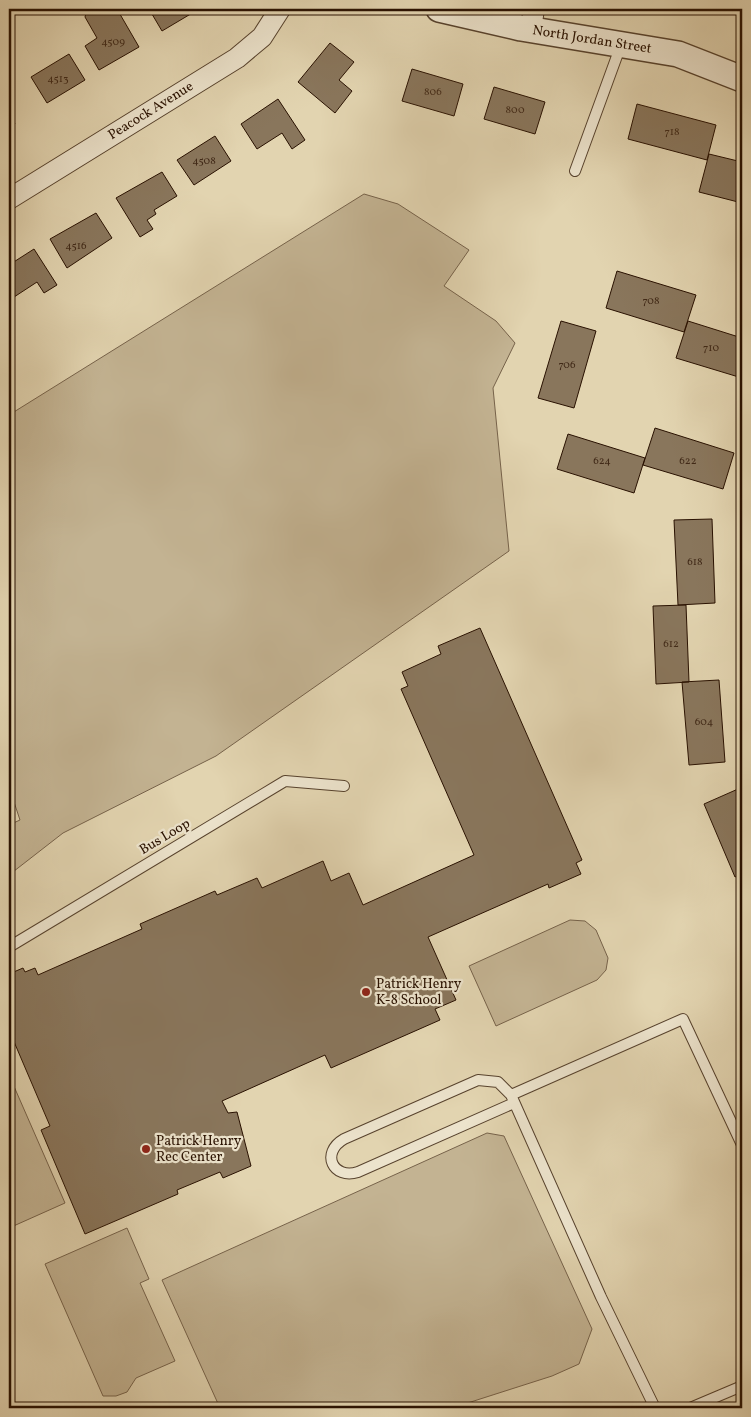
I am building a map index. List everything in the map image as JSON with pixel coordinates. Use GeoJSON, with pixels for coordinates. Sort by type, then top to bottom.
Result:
{"type":"FeatureCollection","features":[{"type":"Feature","properties":{"kind":"street","name":"Peacock Avenue"},"geometry":{"type":"LineString","coordinates":[[9,199],[237,58],[262,36],[280,9]]}},
{"type":"Feature","properties":{"kind":"street","name":"North Jordan Street"},"geometry":{"type":"LineString","coordinates":[[439,9],[533,19],[621,44],[678,54],[742,79]]}},
{"type":"Feature","properties":{"kind":"lane"},"geometry":{"type":"LineString","coordinates":[[576,171],[621,44]]}},
{"type":"Feature","properties":{"kind":"lane","name":"Bus Loop"},"geometry":{"type":"LineString","coordinates":[[9,947],[285,781],[344,786]]}},
{"type":"Feature","properties":{"kind":"lane"},"geometry":{"type":"LineString","coordinates":[[655,1408],[512,1099],[498,1082],[478,1080],[344,1140],[333,1149],[331,1156],[333,1163],[342,1172],[350,1174],[358,1172],[512,1099],[683,1019],[742,1145]]}},
{"type":"Feature","properties":{"kind":"lane"},"geometry":{"type":"LineString","coordinates":[[690,1408],[742,1386]]}},
{"type":"Feature","properties":{"kind":"shaded area"},"geometry":{"type":"Polygon","coordinates":[[[364,194],[398,204],[469,250],[444,286],[496,321],[515,343],[493,388],[509,551],[216,756],[63,833],[9,875],[9,825],[20,820],[9,787],[9,415],[364,194]]]}},
{"type":"Feature","properties":{"kind":"shaded area"},"geometry":{"type":"Polygon","coordinates":[[[570,920],[585,921],[596,930],[608,958],[606,970],[597,980],[496,1026],[469,966],[570,920]]]}},
{"type":"Feature","properties":{"kind":"shaded area"},"geometry":{"type":"Polygon","coordinates":[[[9,1075],[65,1203],[9,1228],[9,1075]]]}},
{"type":"Feature","properties":{"kind":"shaded area"},"geometry":{"type":"Polygon","coordinates":[[[487,1133],[504,1136],[592,1329],[579,1364],[552,1376],[452,1408],[220,1408],[162,1280],[487,1133]]]}},
{"type":"Feature","properties":{"kind":"shaded area"},"geometry":{"type":"Polygon","coordinates":[[[127,1228],[149,1279],[140,1283],[175,1361],[136,1378],[127,1392],[116,1396],[103,1396],[45,1264],[127,1228]]]}},
{"type":"Feature","properties":{"kind":"building"},"geometry":{"type":"Polygon","coordinates":[[[87,9],[117,9],[139,47],[99,70],[85,46],[97,38],[85,17],[87,9]]]}},
{"type":"Feature","properties":{"kind":"building"},"geometry":{"type":"Polygon","coordinates":[[[149,9],[199,9],[162,31],[149,9]]]}},
{"type":"Feature","properties":{"kind":"building"},"geometry":{"type":"Polygon","coordinates":[[[330,43],[354,62],[339,80],[352,91],[335,113],[298,82],[330,43]]]}},
{"type":"Feature","properties":{"kind":"building"},"geometry":{"type":"Polygon","coordinates":[[[69,54],[85,80],[47,103],[31,77],[69,54]]]}},
{"type":"Feature","properties":{"kind":"building"},"geometry":{"type":"Polygon","coordinates":[[[412,69],[463,84],[454,116],[402,101],[412,69]]]}},
{"type":"Feature","properties":{"kind":"building"},"geometry":{"type":"Polygon","coordinates":[[[494,87],[545,102],[535,134],[484,119],[494,87]]]}},
{"type":"Feature","properties":{"kind":"building"},"geometry":{"type":"Polygon","coordinates":[[[278,99],[305,140],[292,149],[282,133],[257,149],[241,124],[278,99]]]}},
{"type":"Feature","properties":{"kind":"building"},"geometry":{"type":"Polygon","coordinates":[[[637,104],[716,125],[707,160],[628,139],[637,104]]]}},
{"type":"Feature","properties":{"kind":"building"},"geometry":{"type":"Polygon","coordinates":[[[9,114],[15,124],[9,128],[9,114]]]}},
{"type":"Feature","properties":{"kind":"building"},"geometry":{"type":"Polygon","coordinates":[[[215,136],[231,161],[194,185],[177,160],[215,136]]]}},
{"type":"Feature","properties":{"kind":"building"},"geometry":{"type":"Polygon","coordinates":[[[709,154],[742,162],[742,203],[699,192],[709,154]]]}},
{"type":"Feature","properties":{"kind":"building"},"geometry":{"type":"Polygon","coordinates":[[[162,172],[177,196],[154,210],[156,214],[147,220],[153,229],[140,237],[116,198],[162,172]]]}},
{"type":"Feature","properties":{"kind":"building"},"geometry":{"type":"Polygon","coordinates":[[[96,213],[112,238],[67,268],[50,239],[96,213]]]}},
{"type":"Feature","properties":{"kind":"building"},"geometry":{"type":"Polygon","coordinates":[[[34,249],[57,285],[44,293],[37,282],[11,299],[9,295],[9,265],[34,249]]]}},
{"type":"Feature","properties":{"kind":"building"},"geometry":{"type":"Polygon","coordinates":[[[617,271],[696,295],[684,332],[606,308],[617,271]]]}},
{"type":"Feature","properties":{"kind":"building"},"geometry":{"type":"Polygon","coordinates":[[[561,321],[596,331],[574,408],[538,398],[561,321]]]}},
{"type":"Feature","properties":{"kind":"building"},"geometry":{"type":"Polygon","coordinates":[[[688,321],[742,338],[742,378],[676,358],[688,321]]]}},
{"type":"Feature","properties":{"kind":"building"},"geometry":{"type":"Polygon","coordinates":[[[655,428],[734,453],[723,489],[643,465],[655,428]]]}},
{"type":"Feature","properties":{"kind":"building"},"geometry":{"type":"Polygon","coordinates":[[[568,434],[645,458],[634,493],[557,469],[568,434]]]}},
{"type":"Feature","properties":{"kind":"building"},"geometry":{"type":"Polygon","coordinates":[[[712,519],[715,603],[678,605],[674,520],[712,519]]]}},
{"type":"Feature","properties":{"kind":"building"},"geometry":{"type":"Polygon","coordinates":[[[686,605],[689,682],[656,684],[653,606],[686,605]]]}},
{"type":"Feature","properties":{"kind":"building"},"geometry":{"type":"Polygon","coordinates":[[[480,628],[582,860],[576,863],[581,874],[549,888],[548,884],[428,937],[456,1000],[435,1009],[440,1020],[331,1068],[325,1055],[222,1101],[228,1113],[237,1112],[251,1166],[223,1178],[220,1172],[177,1190],[178,1194],[85,1234],[41,1130],[50,1126],[9,1030],[9,974],[23,968],[25,972],[35,968],[38,975],[142,929],[140,924],[215,891],[217,895],[257,878],[262,888],[323,861],[331,881],[349,873],[363,905],[474,855],[401,689],[408,686],[402,672],[441,654],[438,646],[480,628]]]}},
{"type":"Feature","properties":{"kind":"building"},"geometry":{"type":"Polygon","coordinates":[[[719,680],[725,762],[689,765],[682,682],[719,680]]]}},
{"type":"Feature","properties":{"kind":"building"},"geometry":{"type":"Polygon","coordinates":[[[738,789],[742,799],[742,874],[735,877],[704,804],[738,789]]]}},
{"type":"Feature","properties":{"kind":"place","name":"Patrick Henry K-8 School"},"geometry":{"type":"Point","coordinates":[366,992]}},
{"type":"Feature","properties":{"kind":"place","name":"Patrick Henry Rec Center"},"geometry":{"type":"Point","coordinates":[146,1149]}}]}
